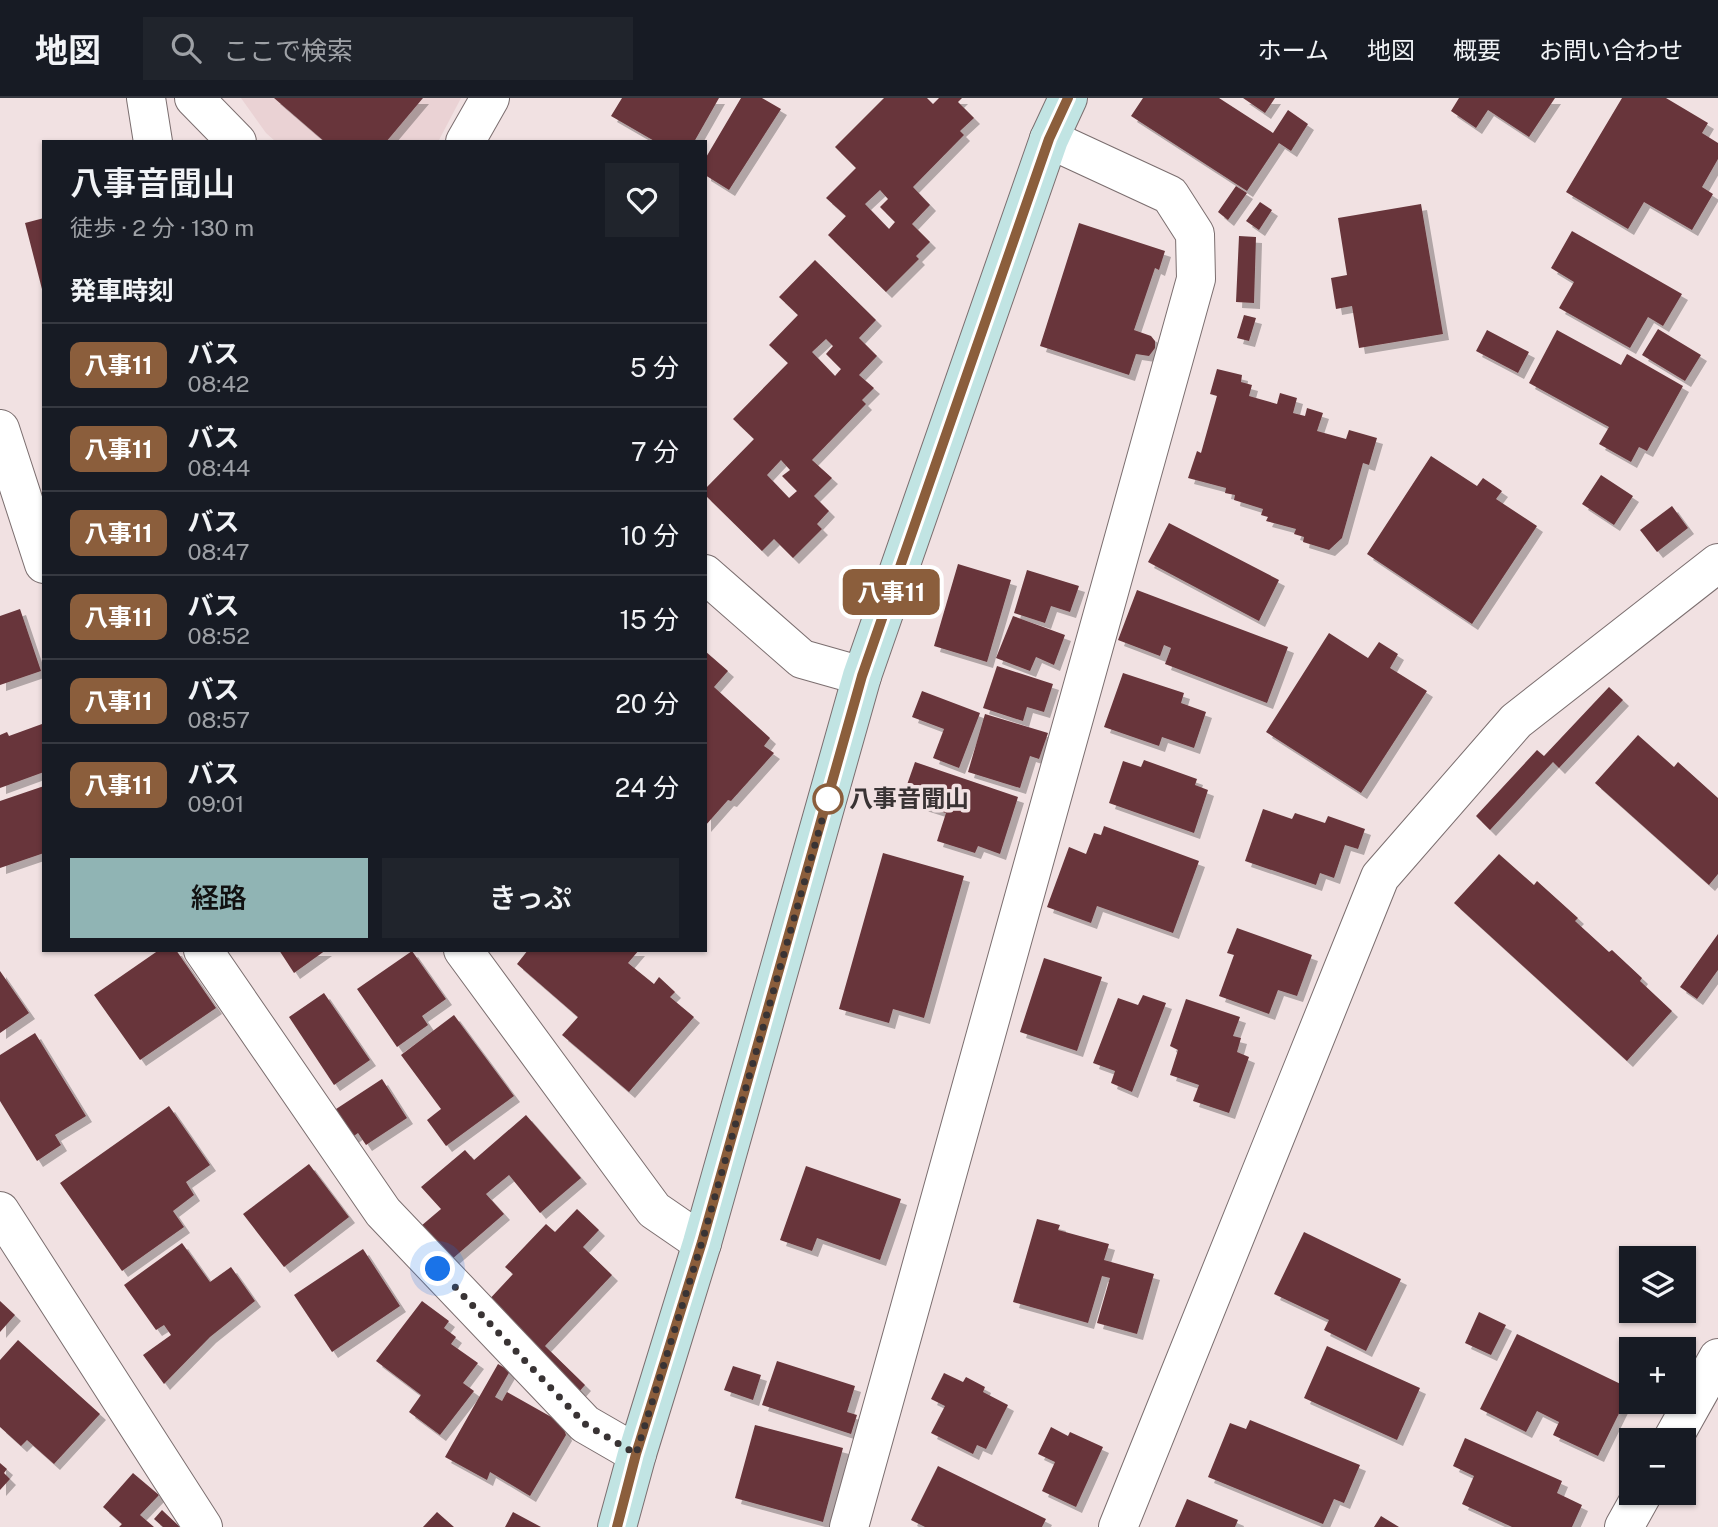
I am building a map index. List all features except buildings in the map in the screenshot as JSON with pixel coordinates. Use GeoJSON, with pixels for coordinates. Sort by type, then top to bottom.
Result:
{"type":"FeatureCollection","features":[{"type":"Feature","properties":{"kind":"main road"},"geometry":{"type":"LineString","coordinates":[[617,1527],[636,1454],[702,1242],[862,676],[1049,139],[1068,98]]}},
{"type":"Feature","properties":{"kind":"street"},"geometry":{"type":"LineString","coordinates":[[146,98],[153,140]]}},
{"type":"Feature","properties":{"kind":"street"},"geometry":{"type":"LineString","coordinates":[[194,98],[235,140]]}},
{"type":"Feature","properties":{"kind":"street"},"geometry":{"type":"LineString","coordinates":[[466,140],[490,98]]}},
{"type":"Feature","properties":{"kind":"street"},"geometry":{"type":"LineString","coordinates":[[849,1527],[1196,279],[1195,234],[1170,195],[1049,139]]}},
{"type":"Feature","properties":{"kind":"street"},"geometry":{"type":"LineString","coordinates":[[0,429],[42,558]]}},
{"type":"Feature","properties":{"kind":"street"},"geometry":{"type":"LineString","coordinates":[[1118,1527],[1380,877],[1516,721],[1718,563]]}},
{"type":"Feature","properties":{"kind":"street"},"geometry":{"type":"LineString","coordinates":[[707,576],[802,659],[862,676]]}},
{"type":"Feature","properties":{"kind":"street"},"geometry":{"type":"LineString","coordinates":[[204,952],[383,1212],[585,1424],[636,1454]]}},
{"type":"Feature","properties":{"kind":"street"},"geometry":{"type":"LineString","coordinates":[[464,952],[654,1210],[702,1242]]}},
{"type":"Feature","properties":{"kind":"street"},"geometry":{"type":"LineString","coordinates":[[0,1211],[203,1527]]}},
{"type":"Feature","properties":{"kind":"street"},"geometry":{"type":"LineString","coordinates":[[1679,1428],[1718,1357]]}},
{"type":"Feature","properties":{"kind":"street"},"geometry":{"type":"LineString","coordinates":[[1624,1527],[1636,1505]]}},
{"type":"Feature","properties":{"kind":"shaded area"},"geometry":{"type":"Polygon","coordinates":[[[241,98],[461,98],[439,140],[274,140],[241,98]]]}},
{"type":"Feature","properties":{"kind":"bus line","name":"八事11"},"geometry":{"type":"LineString","coordinates":[[617,1527],[636,1454],[702,1242],[862,676],[1049,139],[1068,98]]}},
{"type":"Feature","properties":{"kind":"place","name":"八事音聞山"},"geometry":{"type":"Point","coordinates":[828,799]}},
{"type":"Feature","properties":{"kind":"route"},"geometry":{"type":"LineString","coordinates":[[438,1269],[585,1424],[636,1454],[702,1242],[828,799]]}}]}
